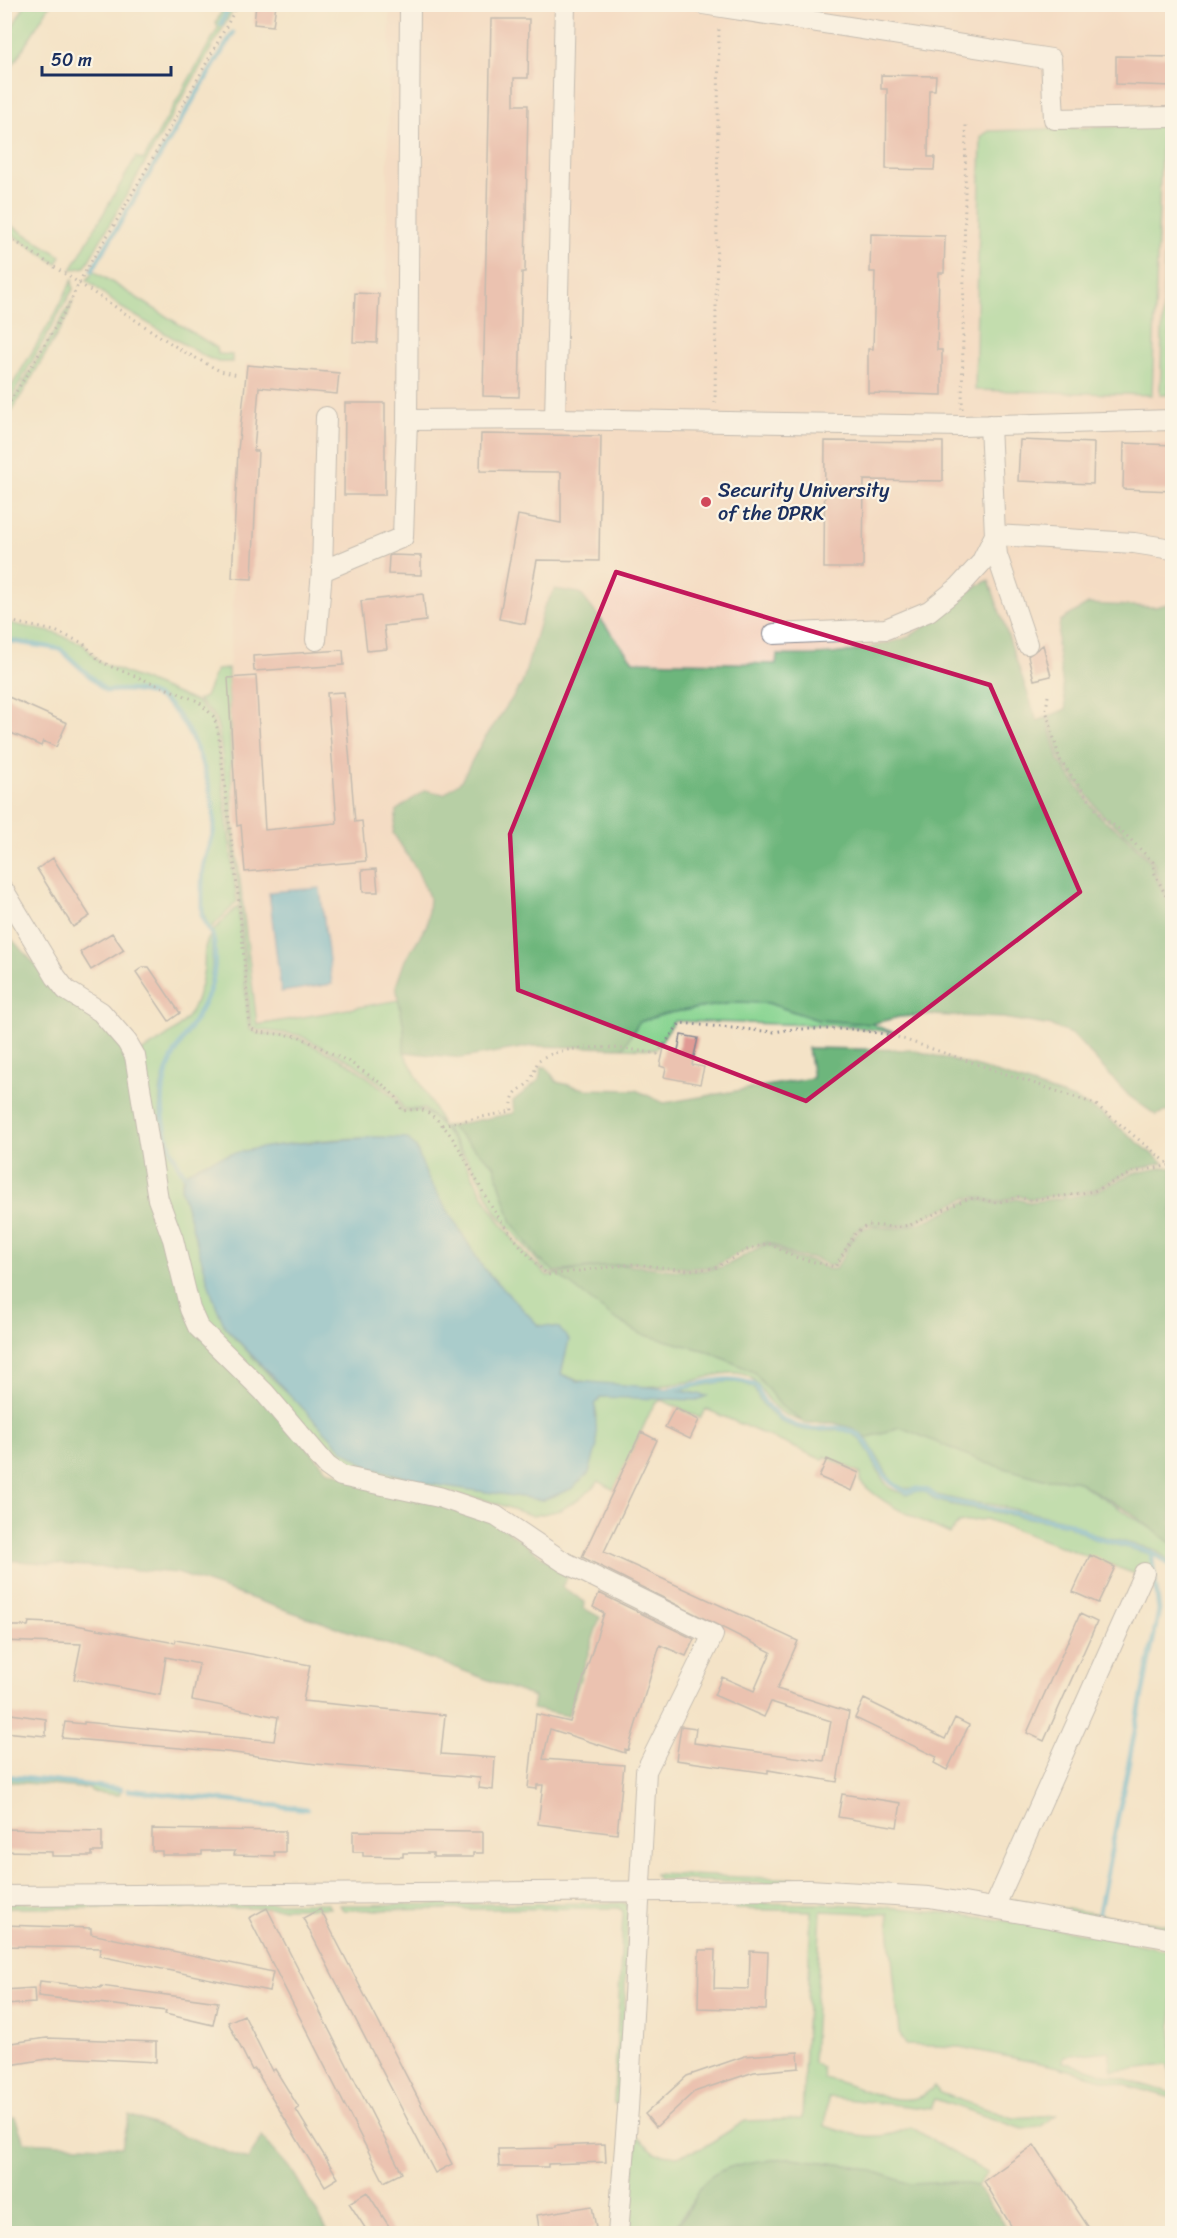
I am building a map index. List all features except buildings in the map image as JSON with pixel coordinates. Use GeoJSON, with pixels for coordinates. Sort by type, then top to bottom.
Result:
{"type":"FeatureCollection","features":[{"type":"Feature","properties":{"kind":"street"},"geometry":{"type":"LineString","coordinates":[[322,571],[403,537],[407,420],[410,4]]}},
{"type":"Feature","properties":{"kind":"street"},"geometry":{"type":"LineString","coordinates":[[555,419],[565,4]]}},
{"type":"Feature","properties":{"kind":"street"},"geometry":{"type":"LineString","coordinates":[[711,6],[1051,59],[1054,119],[1173,117]]}},
{"type":"Feature","properties":{"kind":"street"},"geometry":{"type":"LineString","coordinates":[[316,640],[322,571],[326,417]]}},
{"type":"Feature","properties":{"kind":"street"},"geometry":{"type":"LineString","coordinates":[[407,420],[555,419],[962,426],[1173,420]]}},
{"type":"Feature","properties":{"kind":"street"},"geometry":{"type":"LineString","coordinates":[[990,425],[997,555],[1027,644]]}},
{"type":"Feature","properties":{"kind":"street"},"geometry":{"type":"LineString","coordinates":[[995,535],[1134,543],[1173,549]]}},
{"type":"Feature","properties":{"kind":"street"},"geometry":{"type":"LineString","coordinates":[[774,634],[875,631],[914,618],[929,611],[959,587],[981,563],[995,535]]}},
{"type":"Feature","properties":{"kind":"street"},"geometry":{"type":"LineString","coordinates":[[4,891],[66,990],[108,1019],[135,1056],[155,1189],[173,1239],[190,1309],[198,1327],[264,1392],[327,1466],[341,1476],[439,1497],[496,1516],[564,1562],[713,1635],[646,1771],[641,1892],[618,2234]]}},
{"type":"Feature","properties":{"kind":"street"},"geometry":{"type":"LineString","coordinates":[[994,1908],[1144,1573]]}},
{"type":"Feature","properties":{"kind":"street"},"geometry":{"type":"LineString","coordinates":[[4,1896],[809,1890],[929,1897],[1173,1939]]}},
{"type":"Feature","properties":{"kind":"path"},"geometry":{"type":"LineString","coordinates":[[4,412],[70,301],[78,281],[96,257],[238,4]]}},
{"type":"Feature","properties":{"kind":"path"},"geometry":{"type":"LineString","coordinates":[[711,6],[714,423]]}},
{"type":"Feature","properties":{"kind":"path"},"geometry":{"type":"LineString","coordinates":[[962,426],[966,124]]}},
{"type":"Feature","properties":{"kind":"path"},"geometry":{"type":"LineString","coordinates":[[4,234],[181,350],[220,371],[238,375]]}},
{"type":"Feature","properties":{"kind":"path"},"geometry":{"type":"LineString","coordinates":[[4,620],[55,632],[83,643],[100,661],[198,701],[214,717],[218,731],[238,902],[250,1028],[258,1032],[298,1036],[362,1069],[396,1097],[402,1111],[423,1110],[442,1125],[473,1170],[495,1213],[548,1275],[633,1264],[688,1269],[715,1268],[747,1250],[768,1243],[794,1257],[835,1267],[856,1232],[868,1225],[894,1227],[910,1225],[977,1198],[997,1203],[1018,1197],[1029,1200],[1094,1191],[1134,1172],[1171,1165]]}},
{"type":"Feature","properties":{"kind":"path"},"geometry":{"type":"LineString","coordinates":[[1048,696],[1048,719],[1060,760],[1101,816],[1123,832],[1153,862],[1155,874],[1173,908]]}},
{"type":"Feature","properties":{"kind":"path"},"geometry":{"type":"LineString","coordinates":[[442,1125],[512,1111],[511,1101],[519,1087],[531,1080],[539,1060],[562,1049],[637,1050],[657,1054],[680,1023],[774,1032],[793,1029],[852,1029],[891,1035],[1095,1104],[1171,1165]]}},
{"type":"Feature","properties":{"kind":"highlighted area"},"geometry":{"type":"Polygon","coordinates":[[[616,572],[990,685],[1080,892],[806,1101],[518,990],[510,834],[616,572]]]}},
{"type":"Feature","properties":{"kind":"shaded area","name":"Security University of the DPRK"},"geometry":{"type":"Polygon","coordinates":[[[390,5],[1172,5],[1172,634],[855,722],[459,992],[257,1025],[234,821],[229,668],[247,364],[348,369],[351,289],[386,289],[390,5]]]}},
{"type":"Feature","properties":{"kind":"green space"},"geometry":{"type":"Polygon","coordinates":[[[25,5],[50,5],[5,78],[5,39],[25,5]]]}},
{"type":"Feature","properties":{"kind":"green space"},"geometry":{"type":"Polygon","coordinates":[[[225,5],[229,5],[220,23],[222,25],[232,5],[236,5],[85,267],[71,270],[136,157],[143,160],[218,28],[216,22],[225,5]]]}},
{"type":"Feature","properties":{"kind":"green space"},"geometry":{"type":"Polygon","coordinates":[[[1162,125],[1152,395],[975,390],[981,136],[989,131],[1162,125]]]}},
{"type":"Feature","properties":{"kind":"green space"},"geometry":{"type":"Polygon","coordinates":[[[1169,125],[1172,125],[1172,286],[1168,395],[1160,395],[1169,125]]]}},
{"type":"Feature","properties":{"kind":"green space"},"geometry":{"type":"Polygon","coordinates":[[[4,221],[61,256],[57,264],[5,230],[4,221]]]}},
{"type":"Feature","properties":{"kind":"green space"},"geometry":{"type":"Polygon","coordinates":[[[94,271],[217,348],[218,354],[232,355],[232,362],[218,362],[206,357],[120,307],[87,280],[94,271]]]}},
{"type":"Feature","properties":{"kind":"green space"},"geometry":{"type":"Polygon","coordinates":[[[72,280],[73,289],[5,409],[5,397],[55,314],[72,280]]]}},
{"type":"Feature","properties":{"kind":"green space"},"geometry":{"type":"Polygon","coordinates":[[[73,300],[68,316],[5,423],[5,414],[73,300]]]}},
{"type":"Feature","properties":{"kind":"green space"},"geometry":{"type":"Polygon","coordinates":[[[989,580],[1037,721],[1047,717],[1059,761],[1100,817],[1122,833],[1152,863],[1154,874],[1172,910],[1172,1110],[1156,1115],[1129,1096],[1073,1035],[1052,1026],[1003,1018],[929,1015],[899,1017],[871,1024],[818,1020],[768,1003],[738,1002],[668,1013],[639,1022],[623,1048],[533,1046],[462,1058],[404,1052],[404,1027],[396,986],[405,960],[427,925],[429,897],[417,870],[393,833],[397,810],[425,790],[444,794],[461,781],[481,744],[522,684],[544,607],[555,589],[580,593],[633,661],[776,664],[777,655],[819,655],[846,652],[904,639],[989,580]]]}},
{"type":"Feature","properties":{"kind":"green space"},"geometry":{"type":"Polygon","coordinates":[[[1172,603],[1172,905],[1156,873],[1154,862],[1123,831],[1102,815],[1061,760],[1049,716],[1066,709],[1057,645],[1060,621],[1088,604],[1155,607],[1172,603]]]}},
{"type":"Feature","properties":{"kind":"green space"},"geometry":{"type":"Polygon","coordinates":[[[4,622],[55,633],[83,644],[99,662],[197,702],[212,718],[216,732],[237,902],[210,929],[204,914],[203,888],[207,858],[214,832],[214,811],[209,787],[195,745],[180,716],[159,697],[144,692],[106,690],[60,648],[5,638],[4,622]]]}},
{"type":"Feature","properties":{"kind":"green space"},"geometry":{"type":"Polygon","coordinates":[[[228,669],[233,822],[257,1025],[399,1000],[404,1027],[404,1052],[442,1124],[424,1109],[403,1109],[397,1096],[352,1062],[299,1035],[258,1030],[251,1027],[240,902],[219,731],[215,717],[198,700],[205,697],[216,670],[228,669]]]}},
{"type":"Feature","properties":{"kind":"green space"},"geometry":{"type":"Polygon","coordinates":[[[238,906],[249,1029],[257,1033],[298,1038],[350,1064],[395,1098],[402,1112],[422,1111],[435,1119],[455,1144],[487,1202],[512,1238],[548,1276],[557,1274],[641,1334],[707,1351],[754,1372],[781,1406],[805,1423],[772,1405],[757,1384],[742,1374],[722,1374],[657,1386],[624,1387],[591,1383],[561,1374],[565,1352],[559,1328],[538,1325],[483,1268],[427,1177],[416,1148],[407,1138],[324,1140],[260,1148],[205,1163],[185,1173],[173,1157],[166,1133],[163,1097],[167,1074],[206,1001],[212,984],[216,968],[216,950],[212,932],[238,906]]]}},
{"type":"Feature","properties":{"kind":"green space"},"geometry":{"type":"Polygon","coordinates":[[[4,931],[59,990],[89,1011],[124,1049],[186,1307],[327,1470],[492,1519],[568,1576],[562,1587],[585,1602],[583,1608],[600,1617],[568,1716],[532,1709],[534,1697],[448,1665],[177,1573],[5,1560],[4,931]]]}},
{"type":"Feature","properties":{"kind":"green space"},"geometry":{"type":"Polygon","coordinates":[[[210,936],[212,963],[208,990],[163,1077],[160,1106],[165,1136],[183,1176],[181,1189],[225,1327],[271,1377],[369,1467],[430,1484],[543,1500],[597,1415],[595,1405],[600,1397],[706,1396],[680,1390],[737,1382],[754,1388],[764,1406],[778,1420],[787,1425],[807,1431],[841,1431],[854,1435],[865,1446],[885,1482],[894,1490],[907,1495],[917,1491],[927,1493],[935,1500],[953,1505],[1068,1525],[1093,1539],[1150,1554],[1153,1570],[1143,1564],[1138,1575],[986,1519],[958,1523],[950,1534],[891,1505],[860,1481],[860,1473],[825,1456],[823,1460],[706,1409],[700,1418],[662,1400],[654,1404],[614,1490],[599,1481],[585,1495],[561,1510],[533,1516],[486,1500],[345,1472],[199,1315],[162,1192],[141,1052],[178,1028],[192,1010],[201,984],[205,947],[210,936]]]}},
{"type":"Feature","properties":{"kind":"green space"},"geometry":{"type":"Polygon","coordinates":[[[738,1002],[768,1003],[818,1020],[871,1024],[895,1033],[852,1026],[674,1021],[656,1049],[623,1048],[639,1022],[668,1013],[738,1002]]]}},
{"type":"Feature","properties":{"kind":"green space"},"geometry":{"type":"Polygon","coordinates":[[[808,1048],[913,1050],[975,1066],[1074,1099],[1102,1114],[1164,1163],[1133,1170],[1093,1190],[1029,1199],[1018,1196],[997,1202],[977,1197],[967,1198],[910,1224],[894,1226],[867,1224],[855,1231],[834,1266],[828,1266],[816,1259],[794,1256],[768,1242],[747,1249],[714,1267],[688,1268],[632,1263],[555,1272],[538,1258],[512,1223],[494,1165],[449,1126],[514,1113],[513,1101],[539,1080],[541,1067],[546,1067],[557,1082],[585,1089],[636,1090],[664,1103],[813,1078],[808,1048]]]}},
{"type":"Feature","properties":{"kind":"green space"},"geometry":{"type":"Polygon","coordinates":[[[444,1126],[449,1126],[494,1165],[512,1223],[538,1258],[555,1272],[549,1273],[542,1267],[496,1212],[474,1169],[444,1126]]]}},
{"type":"Feature","properties":{"kind":"green space"},"geometry":{"type":"Polygon","coordinates":[[[1165,1167],[1172,1168],[1172,1544],[1130,1512],[1075,1480],[1043,1479],[986,1463],[900,1427],[866,1438],[852,1428],[834,1423],[805,1423],[781,1406],[754,1372],[707,1351],[641,1334],[612,1317],[557,1274],[616,1265],[684,1270],[713,1269],[727,1265],[768,1244],[793,1258],[815,1262],[827,1269],[835,1269],[848,1245],[857,1233],[866,1227],[907,1226],[925,1221],[977,1199],[997,1204],[1017,1199],[1029,1202],[1070,1197],[1094,1192],[1134,1173],[1165,1167]]]}},
{"type":"Feature","properties":{"kind":"green space"},"geometry":{"type":"Polygon","coordinates":[[[900,1427],[1043,1479],[1075,1480],[1163,1536],[1172,1544],[1172,1562],[1153,1549],[1092,1534],[1069,1521],[937,1495],[928,1489],[904,1488],[893,1484],[866,1438],[900,1427]]]}},
{"type":"Feature","properties":{"kind":"green space"},"geometry":{"type":"Polygon","coordinates":[[[5,1777],[121,1790],[119,1795],[91,1792],[90,1789],[5,1781],[5,1777]]]}},
{"type":"Feature","properties":{"kind":"green space"},"geometry":{"type":"Polygon","coordinates":[[[654,1874],[804,1879],[803,1885],[658,1879],[654,1874]]]}},
{"type":"Feature","properties":{"kind":"green space"},"geometry":{"type":"Polygon","coordinates":[[[1007,1899],[1172,1926],[1172,1932],[1009,1906],[1007,1899]]]}},
{"type":"Feature","properties":{"kind":"green space"},"geometry":{"type":"Polygon","coordinates":[[[4,1903],[327,1903],[330,1908],[5,1908],[4,1903]]]}},
{"type":"Feature","properties":{"kind":"green space"},"geometry":{"type":"Polygon","coordinates":[[[624,1903],[628,1905],[621,2104],[614,2104],[623,1911],[618,1908],[343,1910],[340,1905],[624,1903]]]}},
{"type":"Feature","properties":{"kind":"green space"},"geometry":{"type":"Polygon","coordinates":[[[735,1903],[858,1905],[951,1913],[1099,1936],[1172,1951],[1172,2079],[1170,2079],[1168,2065],[1112,2071],[1109,2051],[1064,2056],[1063,2062],[1172,2093],[1172,2098],[1058,2067],[960,2047],[906,2045],[899,2032],[888,1914],[821,1911],[813,2063],[822,2067],[823,2078],[896,2099],[910,2099],[923,2095],[934,2086],[940,2093],[1013,2118],[1056,2115],[1040,2127],[1022,2129],[935,2099],[931,2109],[828,2097],[825,2126],[847,2133],[868,2136],[889,2135],[911,2127],[987,2173],[977,2186],[956,2182],[910,2184],[861,2167],[791,2158],[774,2159],[694,2198],[677,2225],[665,2231],[627,2234],[637,2137],[656,2153],[677,2156],[702,2148],[745,2121],[802,2119],[811,1911],[735,1909],[735,1903]]]}},
{"type":"Feature","properties":{"kind":"green space"},"geometry":{"type":"Polygon","coordinates":[[[129,2115],[248,2160],[262,2137],[293,2172],[329,2233],[5,2233],[5,2119],[15,2117],[24,2142],[122,2147],[129,2115]]]}},
{"type":"Feature","properties":{"kind":"green space"},"geometry":{"type":"Polygon","coordinates":[[[791,2158],[861,2167],[910,2184],[956,2182],[977,2186],[1011,2233],[647,2233],[671,2228],[678,2224],[685,2216],[700,2188],[717,2173],[741,2164],[791,2158]]]}},
{"type":"Feature","properties":{"kind":"water"},"geometry":{"type":"Polygon","coordinates":[[[320,888],[332,984],[281,992],[269,892],[320,888]]]}},
{"type":"Feature","properties":{"kind":"water"},"geometry":{"type":"Polygon","coordinates":[[[374,1137],[407,1138],[416,1148],[427,1177],[483,1268],[538,1325],[559,1328],[569,1340],[561,1374],[577,1381],[672,1389],[707,1396],[697,1400],[600,1397],[595,1405],[597,1445],[589,1473],[571,1489],[543,1500],[430,1484],[369,1467],[342,1449],[225,1327],[213,1298],[181,1189],[184,1174],[203,1163],[225,1156],[275,1146],[374,1137]]]}},
{"type":"Feature","properties":{"kind":"waterway"},"geometry":{"type":"LineString","coordinates":[[221,24],[230,4]]}},
{"type":"Feature","properties":{"kind":"waterway"},"geometry":{"type":"LineString","coordinates":[[92,270],[233,33]]}},
{"type":"Feature","properties":{"kind":"waterway"},"geometry":{"type":"LineString","coordinates":[[4,640],[60,649],[106,691],[143,692],[168,704],[190,734],[205,774],[211,794],[214,827],[203,868],[202,915],[213,937],[214,972],[205,1001],[169,1066],[162,1108],[171,1150],[184,1174]]}},
{"type":"Feature","properties":{"kind":"waterway"},"geometry":{"type":"LineString","coordinates":[[672,1389],[715,1381],[746,1382],[756,1386],[765,1404],[788,1422],[807,1428],[844,1429],[861,1437],[887,1478],[907,1492],[917,1489],[928,1491],[937,1498],[954,1502],[1069,1523],[1094,1537],[1151,1552],[1172,1566]]}},
{"type":"Feature","properties":{"kind":"waterway"},"geometry":{"type":"LineString","coordinates":[[1099,1912],[1159,1610],[1151,1552]]}},
{"type":"Feature","properties":{"kind":"waterway"},"geometry":{"type":"LineString","coordinates":[[4,1776],[121,1789]]}},
{"type":"Feature","properties":{"kind":"waterway"},"geometry":{"type":"LineString","coordinates":[[128,1790],[307,1809]]}},
{"type":"Feature","properties":{"kind":"place","name":"Security University of the DPRK"},"geometry":{"type":"Point","coordinates":[706,502]}}]}
